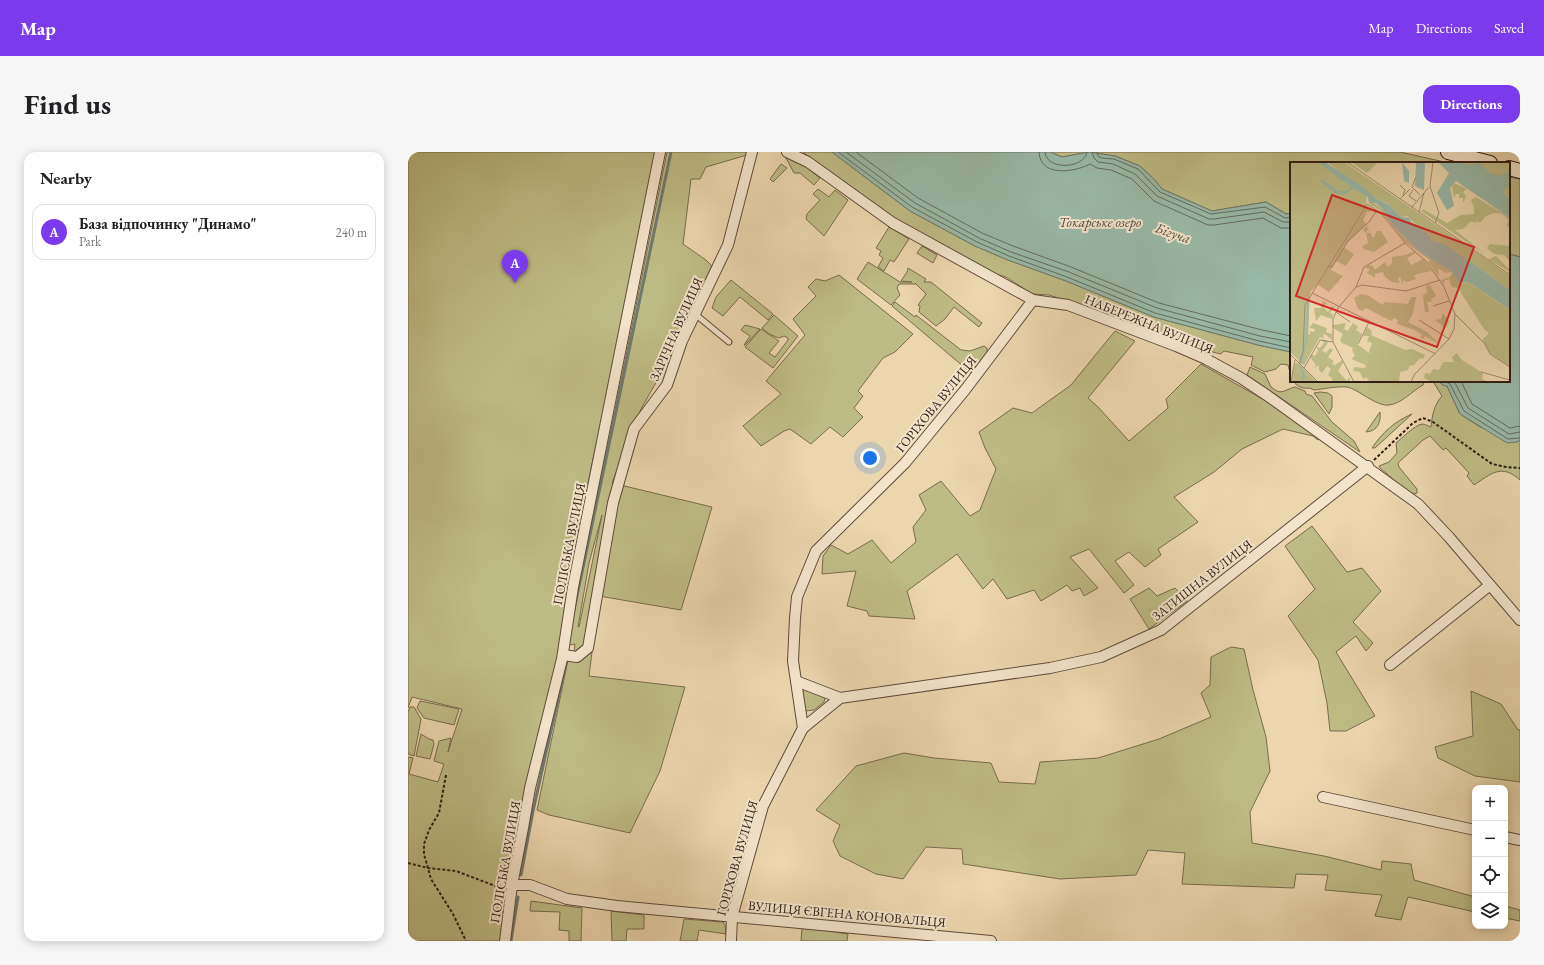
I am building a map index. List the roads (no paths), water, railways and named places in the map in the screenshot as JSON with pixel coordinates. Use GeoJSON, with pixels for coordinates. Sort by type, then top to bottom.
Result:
{"type":"FeatureCollection","features":[{"type":"Feature","properties":{"kind":"street","name":"ПОЛІСЬКА ВУЛИЦЯ"},"geometry":{"type":"LineString","coordinates":[[505,941],[512,885],[530,788],[563,655],[573,587],[660,152]]}},
{"type":"Feature","properties":{"kind":"street","name":"ЗАРІЧНА ВУЛИЦЯ"},"geometry":{"type":"LineString","coordinates":[[563,655],[577,657],[588,648],[613,503],[634,429],[667,386],[682,341],[728,245],[752,152]]}},
{"type":"Feature","properties":{"kind":"street","name":"НАБЕРЕЖНА ВУЛИЦЯ"},"geometry":{"type":"LineString","coordinates":[[787,152],[808,162],[893,224],[1033,300],[1068,305],[1176,346],[1206,359],[1241,378],[1368,466],[1418,504],[1449,537],[1520,620]]}},
{"type":"Feature","properties":{"kind":"street"},"geometry":{"type":"LineString","coordinates":[[1448,152],[1486,162]]}},
{"type":"Feature","properties":{"kind":"street"},"geometry":{"type":"LineString","coordinates":[[1510,168],[1520,171]]}},
{"type":"Feature","properties":{"kind":"street","name":"ГОРІХОВА ВУЛИЦЯ"},"geometry":{"type":"LineString","coordinates":[[731,941],[732,917],[763,806],[803,728],[793,661],[797,597],[816,551],[905,463],[965,390],[1033,300]]}},
{"type":"Feature","properties":{"kind":"street","name":"ЗАТИШНА ВУЛИЦЯ"},"geometry":{"type":"LineString","coordinates":[[796,681],[840,698],[1050,668],[1101,657],[1161,630],[1368,466]]}},
{"type":"Feature","properties":{"kind":"street"},"geometry":{"type":"LineString","coordinates":[[1390,665],[1490,585]]}},
{"type":"Feature","properties":{"kind":"street"},"geometry":{"type":"LineString","coordinates":[[803,728],[840,698]]}},
{"type":"Feature","properties":{"kind":"street"},"geometry":{"type":"LineString","coordinates":[[1323,796],[1472,829]]}},
{"type":"Feature","properties":{"kind":"street"},"geometry":{"type":"LineString","coordinates":[[1508,838],[1520,840]]}},
{"type":"Feature","properties":{"kind":"street","name":"ВУЛИЦЯ ЄВГЕНА КОНОВАЛЬЦЯ"},"geometry":{"type":"LineString","coordinates":[[512,885],[530,886],[567,899],[617,906],[991,941]]}},
{"type":"Feature","properties":{"kind":"lane"},"geometry":{"type":"LineString","coordinates":[[695,314],[729,342]]}},
{"type":"Feature","properties":{"kind":"water","name":"Токарське озеро"},"geometry":{"type":"Polygon","coordinates":[[[832,152],[1050,152],[1062,157],[1089,152],[1115,156],[1140,166],[1162,189],[1212,211],[1266,202],[1286,214],[1290,213],[1290,352],[1258,345],[1154,317],[975,246],[910,211],[832,152]]]}},
{"type":"Feature","properties":{"kind":"water"},"geometry":{"type":"Polygon","coordinates":[[[1510,254],[1520,257],[1520,440],[1517,442],[1507,443],[1460,414],[1447,386],[1439,382],[1510,382],[1510,254]]]}},
{"type":"Feature","properties":{"kind":"waterway"},"geometry":{"type":"LineString","coordinates":[[574,610],[671,152]]}},
{"type":"Feature","properties":{"kind":"waterway"},"geometry":{"type":"LineString","coordinates":[[521,875],[533,811],[566,664]]}},
{"type":"Feature","properties":{"kind":"waterway"},"geometry":{"type":"LineString","coordinates":[[511,941],[518,897]]}},
{"type":"Feature","properties":{"kind":"place","name":"База відпочинку \"Динамо\""},"geometry":{"type":"Point","coordinates":[515,283]}},
{"type":"Feature","properties":{"kind":"water label","name":"Бігуча"},"geometry":{"type":"Point","coordinates":[1173,233]}}]}
